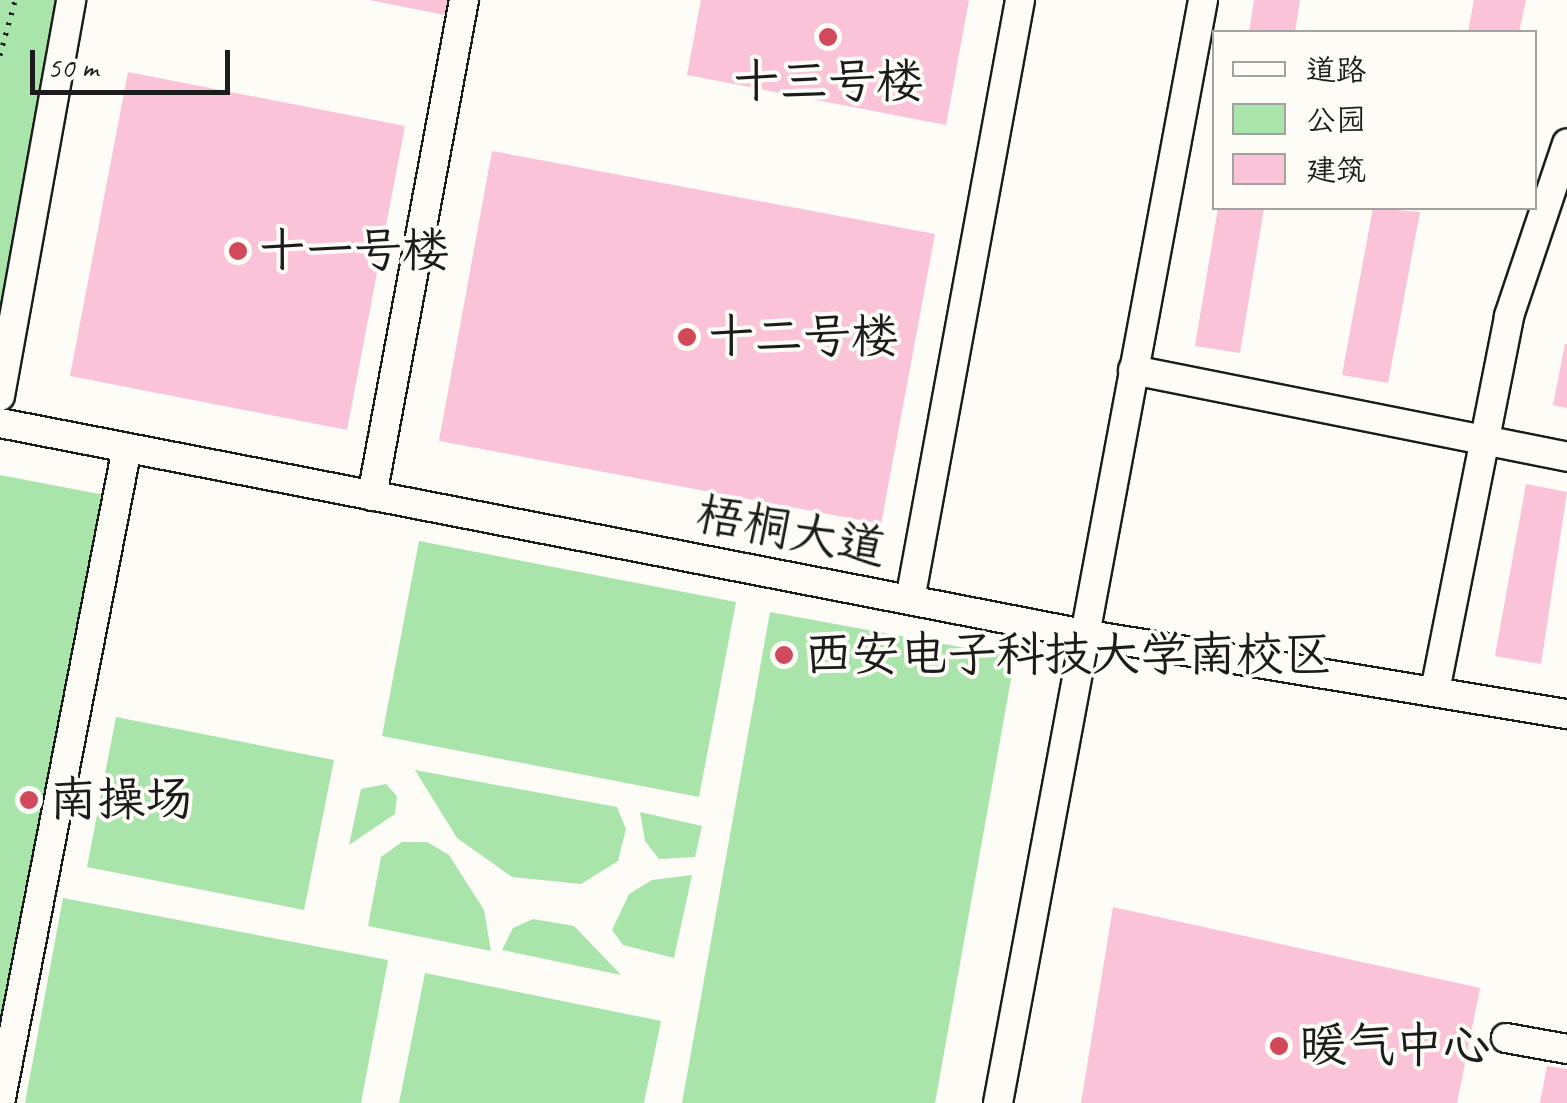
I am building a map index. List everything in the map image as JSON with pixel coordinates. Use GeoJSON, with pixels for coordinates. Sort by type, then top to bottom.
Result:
{"type":"FeatureCollection","features":[{"type":"Feature","properties":{"kind":"street"},"geometry":{"type":"LineString","coordinates":[[0,396],[71,0]]}},
{"type":"Feature","properties":{"kind":"street"},"geometry":{"type":"LineString","coordinates":[[372,496],[464,0]]}},
{"type":"Feature","properties":{"kind":"street"},"geometry":{"type":"LineString","coordinates":[[910,600],[1020,0]]}},
{"type":"Feature","properties":{"kind":"street"},"geometry":{"type":"LineString","coordinates":[[998,1103],[1203,0]]}},
{"type":"Feature","properties":{"kind":"street"},"geometry":{"type":"LineString","coordinates":[[1435,691],[1481,439],[1509,316],[1567,144]]}},
{"type":"Feature","properties":{"kind":"street"},"geometry":{"type":"LineString","coordinates":[[1133,370],[1567,457]]}},
{"type":"Feature","properties":{"kind":"street","name":"梧桐大道"},"geometry":{"type":"LineString","coordinates":[[0,424],[1083,634],[1567,714]]}},
{"type":"Feature","properties":{"kind":"street"},"geometry":{"type":"LineString","coordinates":[[0,1103],[126,448]]}},
{"type":"Feature","properties":{"kind":"street"},"geometry":{"type":"LineString","coordinates":[[1506,1038],[1567,1049]]}},
{"type":"Feature","properties":{"kind":"path"},"geometry":{"type":"LineString","coordinates":[[0,55],[15,0]]}},
{"type":"Feature","properties":{"kind":"green space"},"geometry":{"type":"Polygon","coordinates":[[[0,0],[71,0],[0,396],[0,0]]]}},
{"type":"Feature","properties":{"kind":"green space","name":"南操场"},"geometry":{"type":"Polygon","coordinates":[[[0,475],[115,497],[0,1103],[0,475]]]}},
{"type":"Feature","properties":{"kind":"green space"},"geometry":{"type":"Polygon","coordinates":[[[419,541],[736,602],[699,797],[382,736],[419,541]]]}},
{"type":"Feature","properties":{"kind":"green space"},"geometry":{"type":"Polygon","coordinates":[[[770,612],[1015,657],[935,1103],[682,1103],[770,612]]]}},
{"type":"Feature","properties":{"kind":"green space"},"geometry":{"type":"Polygon","coordinates":[[[116,717],[334,760],[304,910],[87,867],[116,717]]]}},
{"type":"Feature","properties":{"kind":"green space"},"geometry":{"type":"Polygon","coordinates":[[[415,770],[617,807],[626,829],[618,861],[581,884],[512,877],[457,838],[415,770]]]}},
{"type":"Feature","properties":{"kind":"green space"},"geometry":{"type":"Polygon","coordinates":[[[386,784],[397,796],[395,814],[349,845],[361,789],[386,784]]]}},
{"type":"Feature","properties":{"kind":"green space"},"geometry":{"type":"Polygon","coordinates":[[[640,812],[702,826],[695,857],[659,859],[645,841],[640,812]]]}},
{"type":"Feature","properties":{"kind":"green space"},"geometry":{"type":"Polygon","coordinates":[[[402,842],[427,842],[449,855],[484,910],[491,951],[368,926],[381,857],[402,842]]]}},
{"type":"Feature","properties":{"kind":"green space"},"geometry":{"type":"Polygon","coordinates":[[[692,875],[674,958],[623,945],[612,930],[629,894],[652,880],[692,875]]]}},
{"type":"Feature","properties":{"kind":"green space"},"geometry":{"type":"Polygon","coordinates":[[[63,898],[388,960],[361,1103],[25,1103],[63,898]]]}},
{"type":"Feature","properties":{"kind":"green space"},"geometry":{"type":"Polygon","coordinates":[[[533,919],[574,926],[621,975],[502,950],[513,928],[533,919]]]}},
{"type":"Feature","properties":{"kind":"green space"},"geometry":{"type":"Polygon","coordinates":[[[425,973],[661,1021],[644,1103],[399,1103],[425,973]]]}},
{"type":"Feature","properties":{"kind":"building"},"geometry":{"type":"Polygon","coordinates":[[[369,0],[447,0],[445,15],[369,0]]]}},
{"type":"Feature","properties":{"kind":"building","name":"十三号楼"},"geometry":{"type":"Polygon","coordinates":[[[701,0],[969,0],[946,125],[687,75],[701,0]]]}},
{"type":"Feature","properties":{"kind":"building"},"geometry":{"type":"Polygon","coordinates":[[[1254,0],[1300,0],[1295,30],[1249,30],[1254,0]]]}},
{"type":"Feature","properties":{"kind":"building"},"geometry":{"type":"Polygon","coordinates":[[[1474,0],[1526,0],[1519,30],[1468,30],[1474,0]]]}},
{"type":"Feature","properties":{"kind":"building","name":"十一号楼"},"geometry":{"type":"Polygon","coordinates":[[[128,72],[405,126],[347,430],[70,376],[128,72]]]}},
{"type":"Feature","properties":{"kind":"building","name":"十二号楼"},"geometry":{"type":"Polygon","coordinates":[[[492,151],[935,234],[881,524],[439,441],[492,151]]]}},
{"type":"Feature","properties":{"kind":"building"},"geometry":{"type":"Polygon","coordinates":[[[1218,210],[1264,210],[1240,353],[1195,346],[1218,210]]]}},
{"type":"Feature","properties":{"kind":"building"},"geometry":{"type":"Polygon","coordinates":[[[1373,210],[1420,212],[1388,383],[1342,375],[1373,210]]]}},
{"type":"Feature","properties":{"kind":"building"},"geometry":{"type":"Polygon","coordinates":[[[1567,344],[1567,408],[1553,405],[1567,344]]]}},
{"type":"Feature","properties":{"kind":"building"},"geometry":{"type":"Polygon","coordinates":[[[1526,484],[1567,492],[1541,664],[1495,656],[1526,484]]]}},
{"type":"Feature","properties":{"kind":"building","name":"暖气中心"},"geometry":{"type":"Polygon","coordinates":[[[1113,907],[1480,988],[1457,1103],[1081,1103],[1113,907]]]}},
{"type":"Feature","properties":{"kind":"building"},"geometry":{"type":"Polygon","coordinates":[[[1547,1066],[1567,1069],[1567,1103],[1540,1103],[1547,1066]]]}},
{"type":"Feature","properties":{"kind":"place","name":"十三号楼"},"geometry":{"type":"Point","coordinates":[828,37]}},
{"type":"Feature","properties":{"kind":"place","name":"十一号楼"},"geometry":{"type":"Point","coordinates":[238,251]}},
{"type":"Feature","properties":{"kind":"place","name":"十二号楼"},"geometry":{"type":"Point","coordinates":[687,337]}},
{"type":"Feature","properties":{"kind":"place","name":"西安电子科技大学南校区"},"geometry":{"type":"Point","coordinates":[784,655]}},
{"type":"Feature","properties":{"kind":"place","name":"南操场"},"geometry":{"type":"Point","coordinates":[29,800]}},
{"type":"Feature","properties":{"kind":"place","name":"暖气中心"},"geometry":{"type":"Point","coordinates":[1279,1046]}}]}
